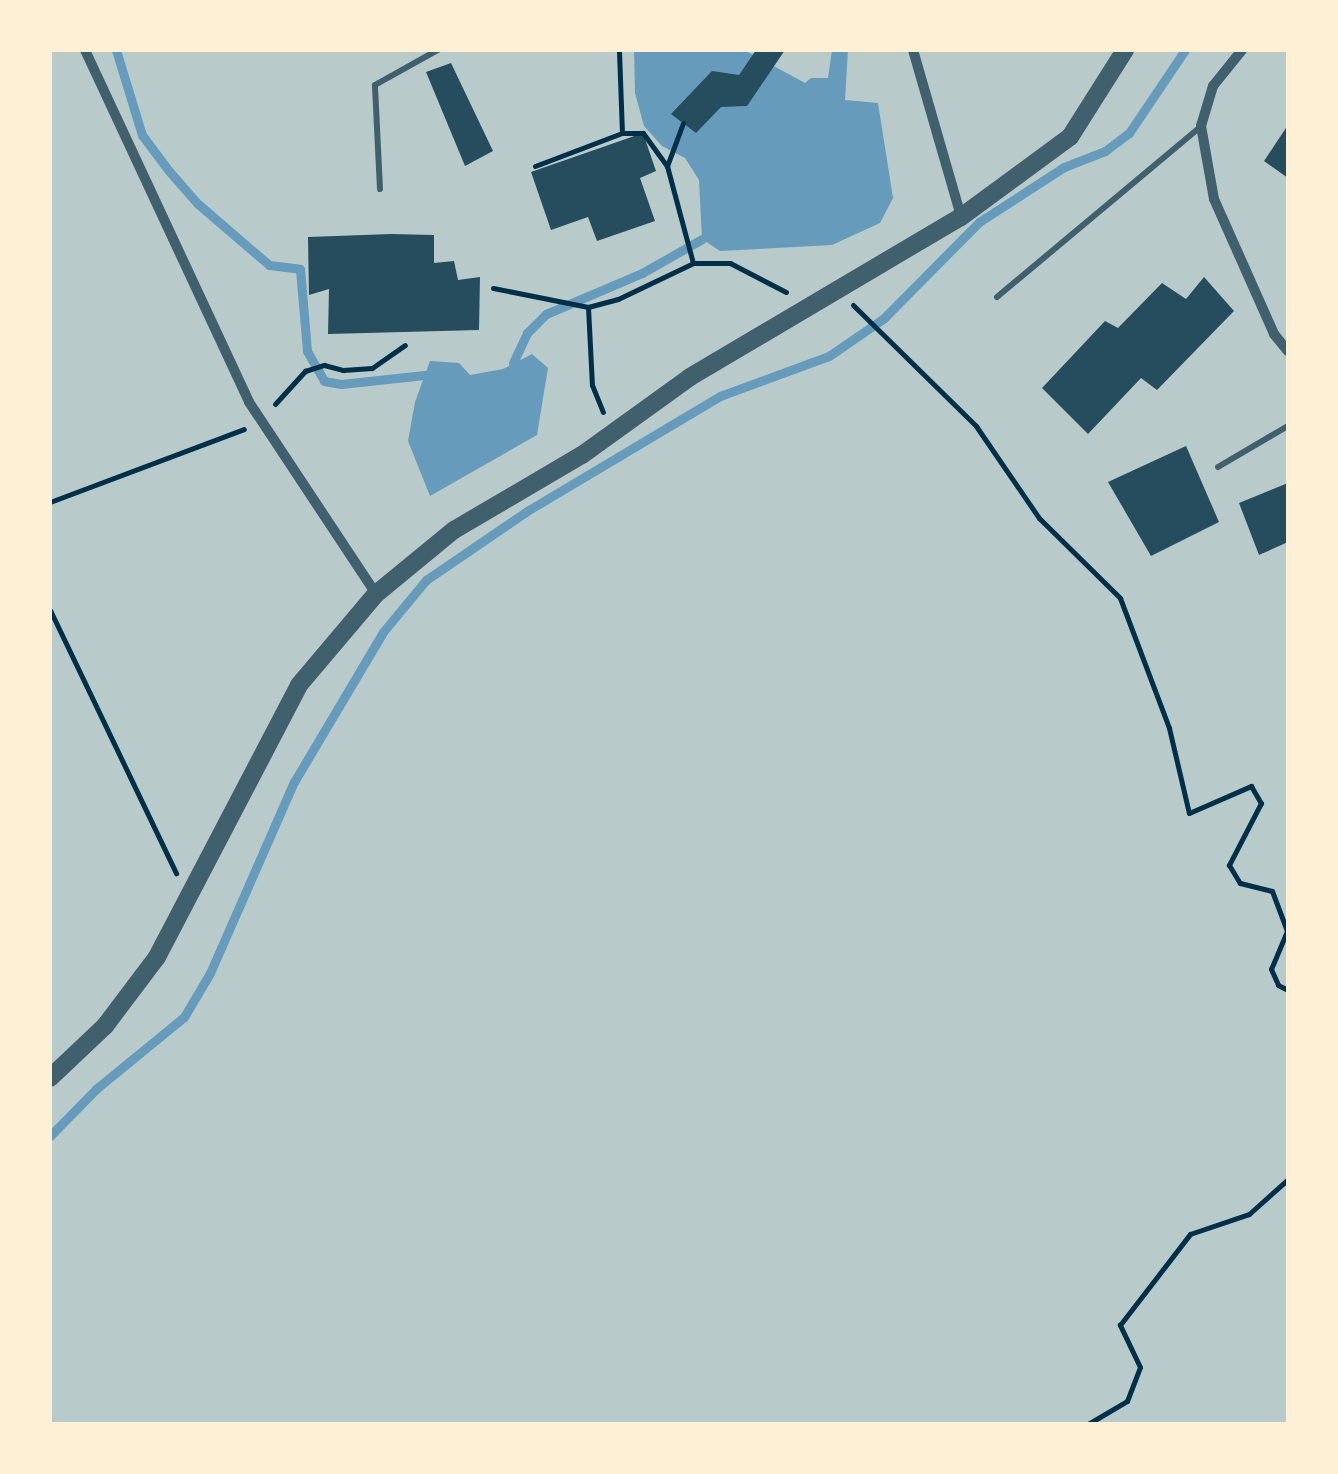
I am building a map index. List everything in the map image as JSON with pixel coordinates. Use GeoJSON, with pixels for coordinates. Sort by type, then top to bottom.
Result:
{"type":"FeatureCollection","features":[{"type":"Feature","properties":{"kind":"street"},"geometry":{"type":"LineString","coordinates":[[85,50],[249,402],[376,594]]}},
{"type":"Feature","properties":{"kind":"street"},"geometry":{"type":"LineString","coordinates":[[914,50],[954,177],[961,217]]}},
{"type":"Feature","properties":{"kind":"street"},"geometry":{"type":"LineString","coordinates":[[50,1078],[104,1026],[157,957],[299,685],[376,594],[454,530],[612,433],[690,377],[812,309],[961,217],[1070,137],[1125,50]]}},
{"type":"Feature","properties":{"kind":"street"},"geometry":{"type":"LineString","coordinates":[[1242,50],[1214,86],[1200,126],[1214,198],[1274,334],[1288,351]]}},
{"type":"Feature","properties":{"kind":"lane"},"geometry":{"type":"LineString","coordinates":[[380,189],[375,86],[438,50]]}},
{"type":"Feature","properties":{"kind":"lane"},"geometry":{"type":"LineString","coordinates":[[997,297],[1200,126]]}},
{"type":"Feature","properties":{"kind":"lane"},"geometry":{"type":"LineString","coordinates":[[1218,467],[1288,426]]}},
{"type":"Feature","properties":{"kind":"path"},"geometry":{"type":"LineString","coordinates":[[619,50],[622,133]]}},
{"type":"Feature","properties":{"kind":"path"},"geometry":{"type":"LineString","coordinates":[[667,166],[683,124]]}},
{"type":"Feature","properties":{"kind":"path"},"geometry":{"type":"LineString","coordinates":[[535,166],[622,133],[643,133],[667,166],[693,262]]}},
{"type":"Feature","properties":{"kind":"path"},"geometry":{"type":"LineString","coordinates":[[493,288],[588,308],[618,299],[693,262],[730,263],[762,276],[812,309]]}},
{"type":"Feature","properties":{"kind":"path"},"geometry":{"type":"LineString","coordinates":[[588,308],[592,384],[612,433]]}},
{"type":"Feature","properties":{"kind":"path"},"geometry":{"type":"LineString","coordinates":[[856,308],[976,426],[1039,518],[1120,598],[1170,728],[1189,813],[1251,786],[1261,803],[1230,865],[1240,883],[1272,891],[1288,931],[1272,969],[1278,985],[1288,990]]}},
{"type":"Feature","properties":{"kind":"path"},"geometry":{"type":"LineString","coordinates":[[50,502],[262,420],[305,372],[324,365],[343,370],[372,368],[405,345]]}},
{"type":"Feature","properties":{"kind":"path"},"geometry":{"type":"LineString","coordinates":[[50,610],[189,901]]}},
{"type":"Feature","properties":{"kind":"path"},"geometry":{"type":"LineString","coordinates":[[1088,1424],[1127,1400],[1140,1367],[1120,1325],[1190,1234],[1249,1214],[1288,1180]]}},
{"type":"Feature","properties":{"kind":"shaded area"},"geometry":{"type":"Polygon","coordinates":[[[50,50],[1288,50],[1288,1424],[50,1424],[50,50]]]}},
{"type":"Feature","properties":{"kind":"water"},"geometry":{"type":"Polygon","coordinates":[[[634,50],[744,50],[805,83],[811,78],[828,78],[832,50],[848,50],[845,100],[878,103],[893,198],[880,223],[832,245],[720,251],[702,239],[699,180],[685,158],[662,146],[644,126],[635,93],[634,50]]]}},
{"type":"Feature","properties":{"kind":"water"},"geometry":{"type":"Polygon","coordinates":[[[532,354],[548,368],[537,435],[430,496],[408,441],[415,402],[430,361],[459,363],[470,375],[503,369],[532,354]]]}},
{"type":"Feature","properties":{"kind":"building"},"geometry":{"type":"Polygon","coordinates":[[[756,50],[785,50],[747,106],[721,107],[696,133],[671,114],[712,71],[739,75],[756,50]]]}},
{"type":"Feature","properties":{"kind":"building"},"geometry":{"type":"Polygon","coordinates":[[[451,63],[493,151],[465,166],[426,72],[451,63]]]}},
{"type":"Feature","properties":{"kind":"building"},"geometry":{"type":"Polygon","coordinates":[[[1288,125],[1288,178],[1264,161],[1288,125]]]}},
{"type":"Feature","properties":{"kind":"building"},"geometry":{"type":"Polygon","coordinates":[[[643,133],[656,171],[640,178],[655,221],[597,241],[588,217],[551,230],[531,172],[643,133]]]}},
{"type":"Feature","properties":{"kind":"building"},"geometry":{"type":"Polygon","coordinates":[[[434,235],[434,263],[454,261],[458,280],[480,277],[479,330],[328,334],[329,289],[309,295],[308,237],[434,235]]]}},
{"type":"Feature","properties":{"kind":"building"},"geometry":{"type":"Polygon","coordinates":[[[1204,277],[1234,311],[1157,390],[1141,378],[1088,434],[1042,388],[1105,321],[1118,328],[1162,283],[1186,299],[1204,277]]]}},
{"type":"Feature","properties":{"kind":"building"},"geometry":{"type":"Polygon","coordinates":[[[1186,446],[1219,522],[1151,556],[1108,482],[1186,446]]]}},
{"type":"Feature","properties":{"kind":"building"},"geometry":{"type":"Polygon","coordinates":[[[1288,483],[1288,542],[1259,555],[1239,503],[1288,483]]]}},
{"type":"Feature","properties":{"kind":"waterway"},"geometry":{"type":"LineString","coordinates":[[116,50],[142,135],[169,171],[197,203],[269,265],[300,269],[307,351],[324,381],[341,384],[425,375]]}},
{"type":"Feature","properties":{"kind":"waterway"},"geometry":{"type":"LineString","coordinates":[[50,1136],[96,1089],[184,1017],[210,973],[294,782],[383,632],[426,580],[527,511],[720,396],[829,356],[884,318],[979,222],[1064,167],[1105,151],[1129,133],[1185,50]]}},
{"type":"Feature","properties":{"kind":"waterway"},"geometry":{"type":"LineString","coordinates":[[513,363],[527,333],[546,314],[642,273],[702,239]]}}]}
